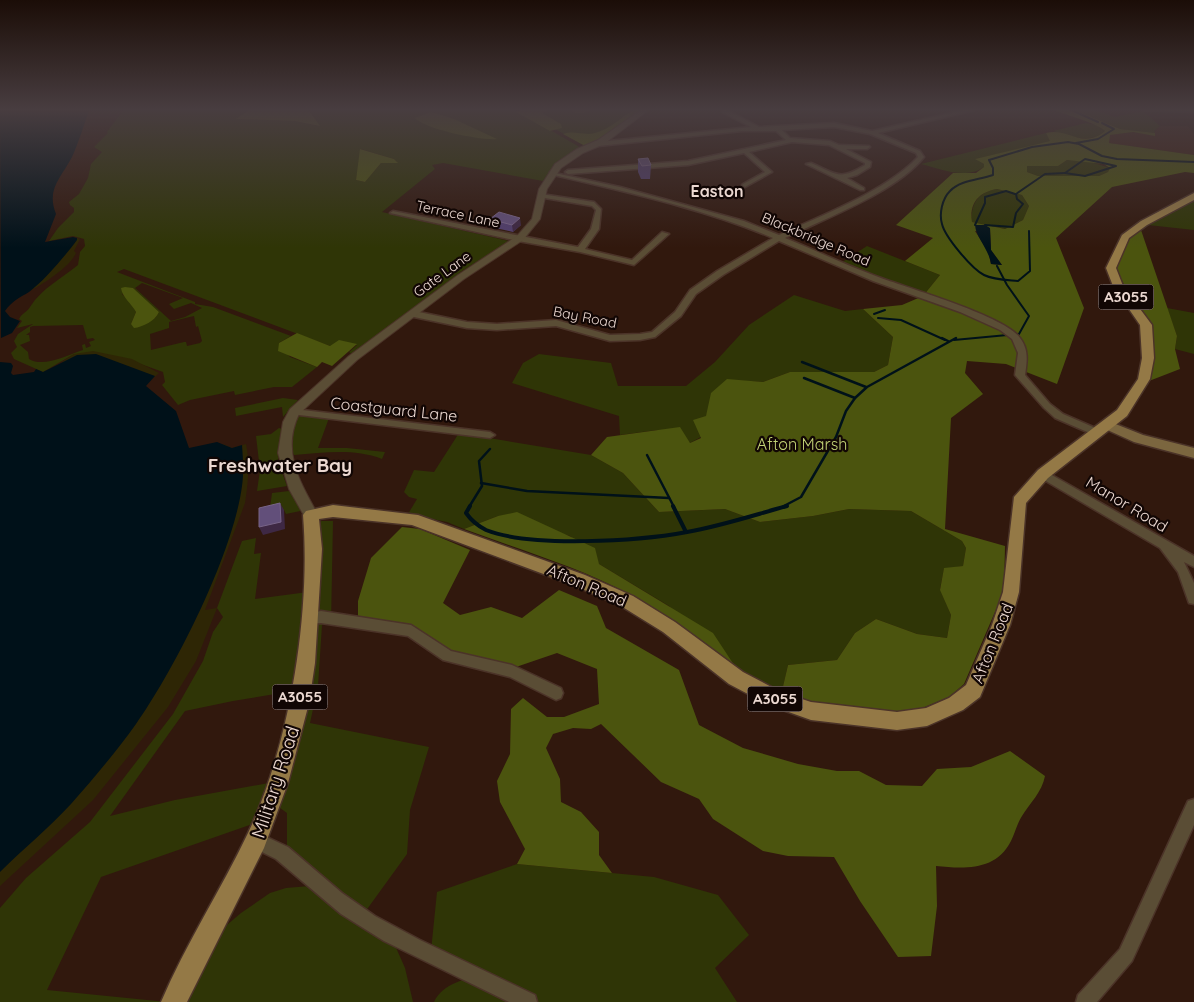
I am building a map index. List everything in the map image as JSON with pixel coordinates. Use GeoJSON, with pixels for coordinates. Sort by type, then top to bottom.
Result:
{"type":"FeatureCollection","features":[{"type":"Feature","properties":{"kind":"main road","name":"Afton Road"},"geometry":{"type":"LineString","coordinates":[[311,515],[333,511],[402,517],[426,523],[579,580],[627,601],[669,627],[736,678],[776,699],[811,711],[897,721],[927,717],[956,704],[972,691],[1001,625],[1011,592],[1019,501],[1043,474],[1122,413],[1134,398],[1144,379],[1148,358],[1146,325],[1118,286],[1111,268],[1125,237],[1144,222],[1194,196]]}},
{"type":"Feature","properties":{"kind":"main road"},"geometry":{"type":"LineString","coordinates":[[1102,428],[1194,453]]}},
{"type":"Feature","properties":{"kind":"main road","name":"Military Road"},"geometry":{"type":"LineString","coordinates":[[174,1002],[216,915],[256,840],[275,792],[297,713],[306,663],[314,549],[311,515]]}},
{"type":"Feature","properties":{"kind":"street","name":"Gate Lane"},"geometry":{"type":"LineString","coordinates":[[292,417],[336,372],[461,277],[519,238],[536,219],[541,196],[556,174],[568,159],[576,155]]}},
{"type":"Feature","properties":{"kind":"street"},"geometry":{"type":"LineString","coordinates":[[556,174],[657,167],[730,155]]}},
{"type":"Feature","properties":{"kind":"street"},"geometry":{"type":"LineString","coordinates":[[745,185],[769,172],[749,155]]}},
{"type":"Feature","properties":{"kind":"street"},"geometry":{"type":"LineString","coordinates":[[841,178],[868,166],[868,162],[854,155]]}},
{"type":"Feature","properties":{"kind":"street","name":"Bay Road"},"geometry":{"type":"LineString","coordinates":[[414,314],[467,325],[497,326],[556,323],[610,338],[640,337],[655,334],[668,325],[694,292],[720,272],[777,239],[882,188],[910,169],[920,157],[919,155]]}},
{"type":"Feature","properties":{"kind":"street"},"geometry":{"type":"LineString","coordinates":[[809,164],[862,189]]}},
{"type":"Feature","properties":{"kind":"street","name":"Blackbridge Road"},"geometry":{"type":"LineString","coordinates":[[556,174],[742,222],[777,239],[922,297],[963,310],[1005,330],[1016,338],[1023,353],[1020,375],[1047,406],[1060,416],[1102,428]]}},
{"type":"Feature","properties":{"kind":"street"},"geometry":{"type":"LineString","coordinates":[[541,196],[597,207],[599,220],[580,250]]}},
{"type":"Feature","properties":{"kind":"street","name":"Terrace Lane"},"geometry":{"type":"LineString","coordinates":[[393,212],[580,250],[634,263],[664,234]]}},
{"type":"Feature","properties":{"kind":"street"},"geometry":{"type":"LineString","coordinates":[[292,417],[284,450],[286,463],[296,489],[311,515]]}},
{"type":"Feature","properties":{"kind":"street","name":"Coastguard Lane"},"geometry":{"type":"LineString","coordinates":[[292,417],[490,435]]}},
{"type":"Feature","properties":{"kind":"street","name":"Manor Road"},"geometry":{"type":"LineString","coordinates":[[1043,474],[1194,562]]}},
{"type":"Feature","properties":{"kind":"street"},"geometry":{"type":"LineString","coordinates":[[1164,545],[1188,570],[1194,599]]}},
{"type":"Feature","properties":{"kind":"street"},"geometry":{"type":"LineString","coordinates":[[310,618],[320,617],[411,631],[448,656],[512,671],[556,693]]}},
{"type":"Feature","properties":{"kind":"street"},"geometry":{"type":"LineString","coordinates":[[1085,1002],[1126,954],[1194,807]]}},
{"type":"Feature","properties":{"kind":"street"},"geometry":{"type":"LineString","coordinates":[[256,840],[281,850],[346,907],[401,940],[528,1002]]}},
{"type":"Feature","properties":{"kind":"green space"},"geometry":{"type":"Polygon","coordinates":[[[99,155],[360,155],[356,180],[365,182],[381,163],[397,162],[394,159],[380,155],[571,155],[558,161],[543,181],[443,163],[432,165],[435,169],[382,212],[509,241],[462,271],[354,356],[349,352],[357,345],[330,346],[124,269],[117,272],[195,302],[195,304],[213,307],[291,336],[279,343],[290,357],[317,367],[292,387],[274,387],[235,395],[234,391],[190,400],[178,405],[162,385],[165,382],[163,372],[135,362],[74,354],[43,372],[14,359],[11,353],[17,347],[14,341],[18,334],[33,324],[17,328],[22,321],[19,319],[20,317],[46,289],[78,265],[80,252],[85,246],[84,239],[73,236],[49,241],[58,228],[74,212],[74,208],[69,202],[79,194],[88,178],[91,164],[99,155]],[[142,283],[135,288],[171,321],[185,317],[202,308],[191,303],[174,309],[169,304],[183,298],[142,283]],[[133,288],[122,294],[133,304],[136,312],[131,324],[155,318],[159,312],[133,288]],[[194,316],[169,322],[169,328],[150,334],[151,350],[184,342],[186,342],[187,346],[202,341],[194,316]],[[83,325],[30,327],[30,332],[26,335],[29,335],[30,341],[20,345],[28,352],[29,359],[35,361],[48,361],[83,350],[82,345],[85,344],[86,348],[91,346],[89,342],[95,340],[93,338],[87,339],[83,325]]]}},
{"type":"Feature","properties":{"kind":"green space"},"geometry":{"type":"Polygon","coordinates":[[[359,155],[380,155],[394,159],[398,163],[381,163],[365,182],[356,180],[359,155]]]}},
{"type":"Feature","properties":{"kind":"green space"},"geometry":{"type":"Polygon","coordinates":[[[958,155],[994,155],[976,159],[984,164],[984,167],[969,173],[945,171],[921,164],[958,155]]]}},
{"type":"Feature","properties":{"kind":"green space","name":"Afton Marsh"},"geometry":{"type":"Polygon","coordinates":[[[993,155],[1192,155],[1194,155],[1194,173],[1185,172],[1112,187],[1056,238],[1084,308],[1057,384],[1006,364],[967,361],[965,373],[983,394],[951,418],[945,529],[1005,546],[1004,591],[964,684],[949,697],[920,709],[899,713],[815,703],[781,695],[788,665],[837,660],[855,633],[876,619],[917,634],[947,638],[951,615],[940,590],[944,568],[963,566],[966,548],[962,541],[911,511],[849,509],[813,516],[760,522],[725,509],[659,512],[623,473],[591,455],[607,437],[680,427],[690,443],[701,438],[693,420],[706,416],[711,393],[727,379],[763,382],[790,372],[874,372],[888,365],[893,337],[863,309],[902,305],[923,296],[940,275],[905,261],[933,238],[896,225],[953,173],[976,173],[984,167],[984,164],[975,159],[993,155]],[[1067,160],[1058,166],[1027,166],[1027,172],[1038,176],[1099,176],[1108,172],[1110,168],[1104,164],[1067,160]],[[997,189],[980,196],[972,209],[972,222],[1005,229],[1023,220],[1029,206],[1022,195],[997,189]],[[990,229],[975,231],[988,251],[991,264],[1002,265],[991,250],[990,229]]]}},
{"type":"Feature","properties":{"kind":"green space"},"geometry":{"type":"Polygon","coordinates":[[[1067,160],[1088,161],[1110,168],[1108,172],[1099,176],[1038,176],[1027,172],[1027,166],[1058,166],[1067,160]]]}},
{"type":"Feature","properties":{"kind":"green space"},"geometry":{"type":"Polygon","coordinates":[[[997,189],[1022,195],[1029,206],[1023,220],[1005,229],[972,222],[974,204],[977,200],[985,193],[997,189]]]}},
{"type":"Feature","properties":{"kind":"green space"},"geometry":{"type":"Polygon","coordinates":[[[1194,201],[1194,230],[1148,225],[1194,201]]]}},
{"type":"Feature","properties":{"kind":"green space"},"geometry":{"type":"Polygon","coordinates":[[[1141,230],[1177,336],[1175,349],[1180,369],[1149,381],[1152,360],[1152,326],[1125,287],[1116,268],[1128,239],[1141,230]]]}},
{"type":"Feature","properties":{"kind":"green space"},"geometry":{"type":"Polygon","coordinates":[[[867,246],[940,275],[923,296],[841,263],[867,246]]]}},
{"type":"Feature","properties":{"kind":"green space"},"geometry":{"type":"Polygon","coordinates":[[[121,288],[133,288],[159,312],[152,321],[134,328],[131,324],[136,312],[122,291],[121,288]]]}},
{"type":"Feature","properties":{"kind":"green space"},"geometry":{"type":"Polygon","coordinates":[[[794,295],[845,311],[863,309],[893,337],[888,365],[874,372],[790,372],[763,382],[727,380],[706,416],[701,437],[690,443],[657,430],[620,435],[619,416],[512,383],[523,363],[539,354],[611,363],[618,386],[686,386],[715,362],[749,325],[794,295]]]}},
{"type":"Feature","properties":{"kind":"green space"},"geometry":{"type":"Polygon","coordinates":[[[1167,308],[1194,313],[1194,354],[1175,349],[1177,336],[1167,308]]]}},
{"type":"Feature","properties":{"kind":"green space"},"geometry":{"type":"Polygon","coordinates":[[[297,333],[330,346],[339,340],[357,344],[332,366],[322,362],[317,367],[278,351],[279,343],[297,333]]]}},
{"type":"Feature","properties":{"kind":"green space"},"geometry":{"type":"Polygon","coordinates":[[[283,398],[298,400],[283,417],[282,407],[236,416],[235,408],[283,398]]]}},
{"type":"Feature","properties":{"kind":"green space"},"geometry":{"type":"Polygon","coordinates":[[[298,415],[329,418],[318,448],[347,448],[385,452],[382,459],[349,452],[294,455],[291,449],[294,422],[298,415]]]}},
{"type":"Feature","properties":{"kind":"green space"},"geometry":{"type":"Polygon","coordinates":[[[279,428],[283,429],[278,461],[287,486],[257,491],[260,470],[256,436],[271,434],[279,428]]]}},
{"type":"Feature","properties":{"kind":"green space"},"geometry":{"type":"Polygon","coordinates":[[[459,433],[591,455],[623,473],[659,512],[725,509],[760,522],[813,516],[849,509],[911,511],[962,541],[966,548],[963,566],[944,569],[940,589],[951,615],[947,638],[917,634],[876,619],[855,633],[837,660],[788,665],[781,695],[740,674],[669,606],[599,564],[570,536],[498,516],[464,529],[447,522],[408,514],[417,499],[409,497],[404,492],[414,470],[434,472],[459,433]]]}},
{"type":"Feature","properties":{"kind":"green space"},"geometry":{"type":"Polygon","coordinates":[[[289,491],[305,510],[286,514],[284,510],[270,508],[272,493],[289,491]]]}},
{"type":"Feature","properties":{"kind":"green space"},"geometry":{"type":"Polygon","coordinates":[[[517,512],[595,548],[599,564],[713,633],[740,674],[674,622],[631,595],[570,567],[464,529],[498,516],[517,512]]]}},
{"type":"Feature","properties":{"kind":"green space"},"geometry":{"type":"Polygon","coordinates":[[[321,521],[333,521],[331,623],[322,625],[318,686],[310,723],[429,747],[410,810],[407,854],[365,912],[347,903],[287,847],[287,813],[276,805],[316,590],[321,521]]]}},
{"type":"Feature","properties":{"kind":"green space"},"geometry":{"type":"Polygon","coordinates":[[[402,527],[420,529],[470,550],[443,603],[460,615],[491,607],[522,618],[559,590],[597,606],[606,628],[679,670],[699,725],[743,748],[798,764],[837,771],[859,771],[886,785],[922,786],[937,769],[971,767],[1010,751],[1045,776],[1039,792],[1020,819],[1005,851],[997,858],[978,866],[957,868],[936,866],[937,906],[931,956],[898,957],[860,901],[834,857],[788,856],[763,851],[713,819],[699,799],[661,782],[601,724],[591,729],[573,728],[553,734],[546,748],[560,779],[561,802],[581,812],[599,832],[599,855],[612,873],[517,864],[525,849],[500,802],[497,781],[510,754],[511,709],[523,698],[547,717],[564,717],[599,704],[597,669],[557,653],[516,667],[450,651],[358,617],[358,601],[371,558],[402,527]]]}},
{"type":"Feature","properties":{"kind":"green space"},"geometry":{"type":"Polygon","coordinates":[[[256,538],[254,554],[261,553],[255,599],[308,592],[299,690],[185,711],[110,816],[175,800],[274,782],[261,821],[101,877],[47,990],[167,1002],[0,1002],[0,908],[26,878],[90,822],[173,714],[203,661],[213,632],[223,617],[217,608],[242,541],[256,538]]]}},
{"type":"Feature","properties":{"kind":"green space"},"geometry":{"type":"Polygon","coordinates":[[[517,864],[654,877],[718,895],[749,935],[715,968],[737,1002],[434,1002],[443,990],[449,986],[485,973],[431,951],[437,892],[517,864]]]}},
{"type":"Feature","properties":{"kind":"green space"},"geometry":{"type":"Polygon","coordinates":[[[310,886],[394,943],[405,968],[413,1002],[181,1002],[215,935],[241,913],[270,893],[286,888],[310,886]]]}},
{"type":"Feature","properties":{"kind":"sand"},"geometry":{"type":"Polygon","coordinates":[[[77,238],[80,239],[74,251],[76,253],[68,264],[49,280],[30,291],[57,264],[77,238]]]}},
{"type":"Feature","properties":{"kind":"sand"},"geometry":{"type":"Polygon","coordinates":[[[93,351],[132,359],[159,373],[150,381],[62,362],[74,354],[93,351]]]}},
{"type":"Feature","properties":{"kind":"sand"},"geometry":{"type":"Polygon","coordinates":[[[223,444],[232,448],[246,444],[248,466],[247,489],[245,503],[205,610],[217,608],[196,661],[168,707],[93,800],[0,886],[0,846],[223,444]]]}},
{"type":"Feature","properties":{"kind":"shaded area"},"geometry":{"type":"Polygon","coordinates":[[[0,155],[73,155],[56,184],[53,205],[56,214],[45,242],[73,237],[77,238],[77,240],[41,281],[29,292],[13,302],[5,311],[10,317],[20,321],[12,333],[1,338],[0,155]]]}},
{"type":"Feature","properties":{"kind":"shaded area"},"geometry":{"type":"Polygon","coordinates":[[[975,225],[985,225],[990,228],[991,250],[1002,265],[991,264],[975,225]]]}},
{"type":"Feature","properties":{"kind":"shaded area"},"geometry":{"type":"Polygon","coordinates":[[[96,354],[155,376],[146,386],[176,411],[189,448],[217,442],[232,448],[242,445],[242,486],[227,544],[215,577],[168,673],[151,701],[120,745],[71,804],[0,872],[0,362],[11,363],[13,366],[11,373],[13,375],[34,372],[36,369],[43,372],[77,355],[96,354]]]}},
{"type":"Feature","properties":{"kind":"building"},"geometry":{"type":"Polygon","coordinates":[[[648,158],[651,165],[642,166],[638,159],[648,158]]]}},
{"type":"Feature","properties":{"kind":"building"},"geometry":{"type":"Polygon","coordinates":[[[499,212],[520,218],[512,225],[490,219],[499,212]]]}},
{"type":"Feature","properties":{"kind":"building"},"geometry":{"type":"Polygon","coordinates":[[[280,503],[281,522],[259,527],[259,508],[280,503]]]}},
{"type":"Feature","properties":{"kind":"waterway"},"geometry":{"type":"LineString","coordinates":[[1004,280],[988,277],[979,272],[960,252],[944,230],[941,211],[947,194],[954,187],[993,175],[993,168],[989,160],[1006,155]]}},
{"type":"Feature","properties":{"kind":"waterway"},"geometry":{"type":"LineString","coordinates":[[1100,155],[1117,159],[1194,162]]}},
{"type":"Feature","properties":{"kind":"waterway"},"geometry":{"type":"LineString","coordinates":[[1085,159],[1116,166],[1085,176],[1065,173],[1085,159]]}},
{"type":"Feature","properties":{"kind":"waterway"},"geometry":{"type":"LineString","coordinates":[[985,225],[1013,227],[1016,213],[1023,204],[1017,199],[1016,194],[1045,174],[1065,173]]}},
{"type":"Feature","properties":{"kind":"waterway"},"geometry":{"type":"LineString","coordinates":[[975,225],[985,203],[985,197],[1006,191],[1015,194]]}},
{"type":"Feature","properties":{"kind":"waterway"},"geometry":{"type":"LineString","coordinates":[[1004,280],[1018,281],[1030,271],[1029,231]]}},
{"type":"Feature","properties":{"kind":"waterway"},"geometry":{"type":"LineString","coordinates":[[997,266],[1004,280]]}},
{"type":"Feature","properties":{"kind":"waterway"},"geometry":{"type":"LineString","coordinates":[[954,340],[1019,334],[1029,316],[1004,280]]}},
{"type":"Feature","properties":{"kind":"waterway"},"geometry":{"type":"LineString","coordinates":[[874,314],[885,310]]}},
{"type":"Feature","properties":{"kind":"waterway"},"geometry":{"type":"LineString","coordinates":[[878,318],[901,320],[945,340]]}},
{"type":"Feature","properties":{"kind":"waterway"},"geometry":{"type":"LineString","coordinates":[[942,338],[948,341]]}},
{"type":"Feature","properties":{"kind":"waterway"},"geometry":{"type":"LineString","coordinates":[[855,398],[867,387],[956,338]]}},
{"type":"Feature","properties":{"kind":"waterway"},"geometry":{"type":"LineString","coordinates":[[802,362],[866,387]]}},
{"type":"Feature","properties":{"kind":"waterway"},"geometry":{"type":"LineString","coordinates":[[804,378],[855,398]]}},
{"type":"Feature","properties":{"kind":"waterway"},"geometry":{"type":"LineString","coordinates":[[782,507],[801,497],[836,437],[846,411],[855,398]]}},
{"type":"Feature","properties":{"kind":"waterway"},"geometry":{"type":"LineString","coordinates":[[482,483],[479,461],[490,449]]}},
{"type":"Feature","properties":{"kind":"waterway"},"geometry":{"type":"LineString","coordinates":[[647,455],[674,507]]}},
{"type":"Feature","properties":{"kind":"waterway"},"geometry":{"type":"LineString","coordinates":[[469,507],[482,486],[482,483]]}},
{"type":"Feature","properties":{"kind":"waterway"},"geometry":{"type":"LineString","coordinates":[[482,483],[527,491],[669,498]]}},
{"type":"Feature","properties":{"kind":"waterway"},"geometry":{"type":"LineString","coordinates":[[470,506],[466,513],[475,523],[486,530],[506,536],[557,541],[614,540],[687,532],[725,524],[787,506]]}},
{"type":"Feature","properties":{"kind":"waterway"},"geometry":{"type":"LineString","coordinates":[[673,506],[686,532]]}},
{"type":"Feature","properties":{"kind":"district","name":"Easton"},"geometry":{"type":"Point","coordinates":[717,191]}},
{"type":"Feature","properties":{"kind":"district","name":"Freshwater Bay"},"geometry":{"type":"Point","coordinates":[280,465]}}]}
